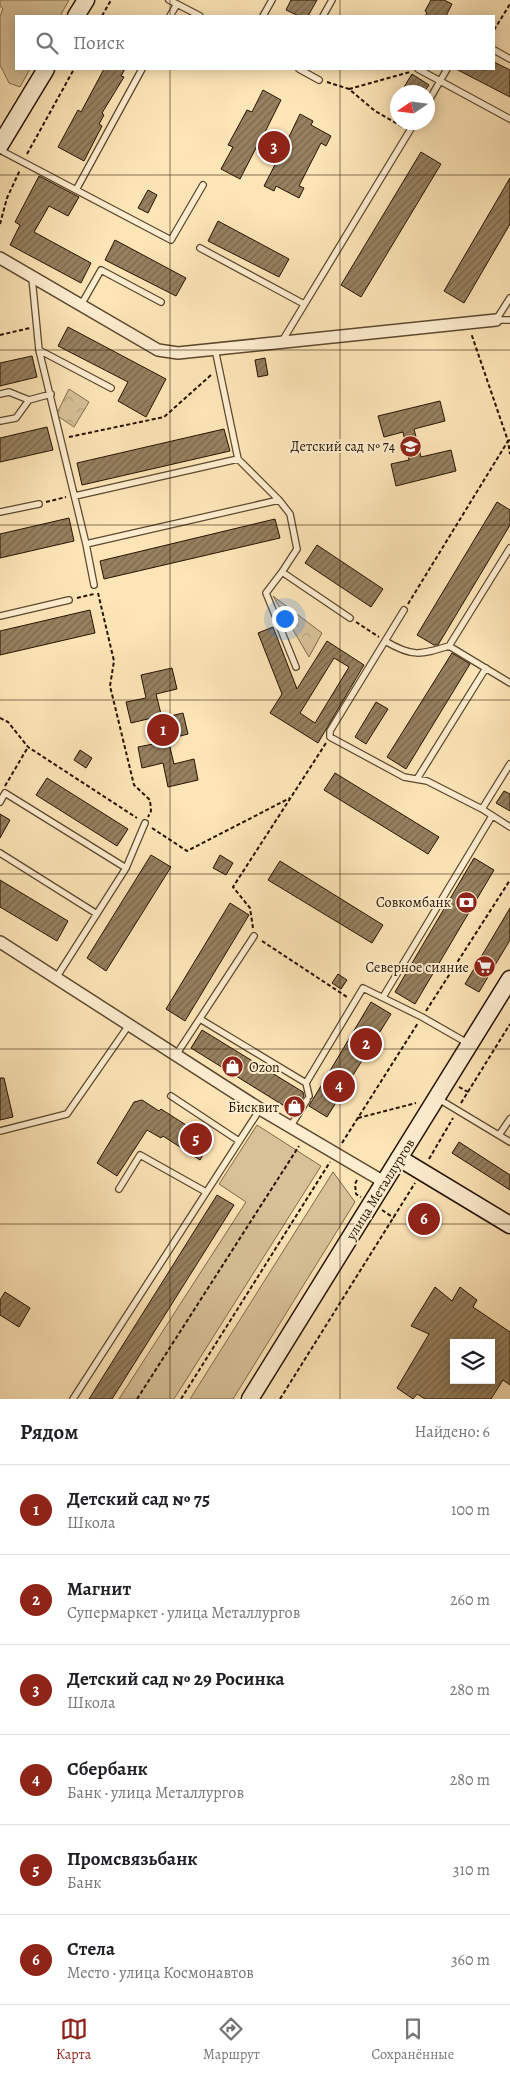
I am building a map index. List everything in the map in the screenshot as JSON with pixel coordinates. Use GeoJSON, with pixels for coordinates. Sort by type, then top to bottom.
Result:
{"type":"FeatureCollection","features":[{"type":"Feature","properties":{"kind":"main road"},"geometry":{"type":"LineString","coordinates":[[77,15],[86,0]]}},
{"type":"Feature","properties":{"kind":"main road"},"geometry":{"type":"LineString","coordinates":[[0,145],[45,70]]}},
{"type":"Feature","properties":{"kind":"main road","name":"улица Металлургов"},"geometry":{"type":"LineString","coordinates":[[250,1399],[510,979]]}},
{"type":"Feature","properties":{"kind":"main road"},"geometry":{"type":"LineString","coordinates":[[399,1158],[510,1225]]}},
{"type":"Feature","properties":{"kind":"street"},"geometry":{"type":"LineString","coordinates":[[0,258],[158,350],[178,353],[496,320]]}},
{"type":"Feature","properties":{"kind":"street"},"geometry":{"type":"LineString","coordinates":[[0,942],[260,1109],[384,1182]]}},
{"type":"Feature","properties":{"kind":"lane"},"geometry":{"type":"LineString","coordinates":[[169,0],[198,15]]}},
{"type":"Feature","properties":{"kind":"lane"},"geometry":{"type":"LineString","coordinates":[[264,15],[272,0]]}},
{"type":"Feature","properties":{"kind":"lane"},"geometry":{"type":"LineString","coordinates":[[324,15],[332,0]]}},
{"type":"Feature","properties":{"kind":"lane"},"geometry":{"type":"LineString","coordinates":[[171,15],[177,4]]}},
{"type":"Feature","properties":{"kind":"lane"},"geometry":{"type":"LineString","coordinates":[[495,51],[510,60]]}},
{"type":"Feature","properties":{"kind":"lane"},"geometry":{"type":"LineString","coordinates":[[76,190],[141,70]]}},
{"type":"Feature","properties":{"kind":"lane"},"geometry":{"type":"LineString","coordinates":[[301,70],[319,80]]}},
{"type":"Feature","properties":{"kind":"lane"},"geometry":{"type":"LineString","coordinates":[[420,70],[510,118]]}},
{"type":"Feature","properties":{"kind":"lane"},"geometry":{"type":"LineString","coordinates":[[435,90],[446,70]]}},
{"type":"Feature","properties":{"kind":"lane"},"geometry":{"type":"LineString","coordinates":[[280,343],[410,131]]}},
{"type":"Feature","properties":{"kind":"lane"},"geometry":{"type":"LineString","coordinates":[[0,150],[171,240],[203,185]]}},
{"type":"Feature","properties":{"kind":"lane"},"geometry":{"type":"LineString","coordinates":[[200,248],[304,304]]}},
{"type":"Feature","properties":{"kind":"lane"},"geometry":{"type":"LineString","coordinates":[[81,304],[101,270],[161,302]]}},
{"type":"Feature","properties":{"kind":"lane"},"geometry":{"type":"LineString","coordinates":[[32,276],[39,350],[62,438],[94,585]]}},
{"type":"Feature","properties":{"kind":"lane"},"geometry":{"type":"LineString","coordinates":[[496,320],[510,298]]}},
{"type":"Feature","properties":{"kind":"lane"},"geometry":{"type":"LineString","coordinates":[[496,320],[510,320]]}},
{"type":"Feature","properties":{"kind":"lane"},"geometry":{"type":"LineString","coordinates":[[215,349],[238,458],[290,514],[297,549],[266,593],[296,667]]}},
{"type":"Feature","properties":{"kind":"lane"},"geometry":{"type":"LineString","coordinates":[[39,350],[111,388]]}},
{"type":"Feature","properties":{"kind":"lane"},"geometry":{"type":"LineString","coordinates":[[0,394],[9,392],[29,400],[51,394]]}},
{"type":"Feature","properties":{"kind":"lane"},"geometry":{"type":"LineString","coordinates":[[0,421],[16,418],[29,400]]}},
{"type":"Feature","properties":{"kind":"lane"},"geometry":{"type":"LineString","coordinates":[[75,496],[238,458]]}},
{"type":"Feature","properties":{"kind":"lane"},"geometry":{"type":"LineString","coordinates":[[86,544],[279,500]]}},
{"type":"Feature","properties":{"kind":"lane"},"geometry":{"type":"LineString","coordinates":[[0,512],[39,504]]}},
{"type":"Feature","properties":{"kind":"lane"},"geometry":{"type":"LineString","coordinates":[[385,641],[411,653],[424,653],[450,646],[510,548]]}},
{"type":"Feature","properties":{"kind":"lane"},"geometry":{"type":"LineString","coordinates":[[282,572],[350,618]]}},
{"type":"Feature","properties":{"kind":"lane"},"geometry":{"type":"LineString","coordinates":[[0,616],[69,600]]}},
{"type":"Feature","properties":{"kind":"lane"},"geometry":{"type":"LineString","coordinates":[[404,610],[330,731],[330,737],[404,777],[427,781],[482,809],[510,827]]}},
{"type":"Feature","properties":{"kind":"lane"},"geometry":{"type":"LineString","coordinates":[[450,646],[510,682]]}},
{"type":"Feature","properties":{"kind":"lane"},"geometry":{"type":"LineString","coordinates":[[417,779],[486,668]]}},
{"type":"Feature","properties":{"kind":"lane"},"geometry":{"type":"LineString","coordinates":[[482,809],[510,764]]}},
{"type":"Feature","properties":{"kind":"lane"},"geometry":{"type":"LineString","coordinates":[[0,802],[5,793],[126,868]]}},
{"type":"Feature","properties":{"kind":"lane"},"geometry":{"type":"LineString","coordinates":[[383,997],[492,816]]}},
{"type":"Feature","properties":{"kind":"lane"},"geometry":{"type":"LineString","coordinates":[[56,978],[126,868],[145,824]]}},
{"type":"Feature","properties":{"kind":"lane"},"geometry":{"type":"LineString","coordinates":[[0,853],[97,914]]}},
{"type":"Feature","properties":{"kind":"lane"},"geometry":{"type":"LineString","coordinates":[[176,1055],[254,936]]}},
{"type":"Feature","properties":{"kind":"lane"},"geometry":{"type":"LineString","coordinates":[[290,1127],[308,1098],[306,1084],[363,988],[469,1044]]}},
{"type":"Feature","properties":{"kind":"lane"},"geometry":{"type":"LineString","coordinates":[[200,1019],[306,1084]]}},
{"type":"Feature","properties":{"kind":"lane"},"geometry":{"type":"LineString","coordinates":[[0,1130],[67,1114],[129,1025]]}},
{"type":"Feature","properties":{"kind":"lane"},"geometry":{"type":"LineString","coordinates":[[171,1096],[239,1141]]}},
{"type":"Feature","properties":{"kind":"lane"},"geometry":{"type":"LineString","coordinates":[[436,1098],[510,1142]]}},
{"type":"Feature","properties":{"kind":"lane"},"geometry":{"type":"LineString","coordinates":[[73,1399],[260,1109]]}},
{"type":"Feature","properties":{"kind":"lane"},"geometry":{"type":"LineString","coordinates":[[500,1135],[510,1119]]}},
{"type":"Feature","properties":{"kind":"lane"},"geometry":{"type":"LineString","coordinates":[[119,1189],[140,1155],[206,1192]]}},
{"type":"Feature","properties":{"kind":"path"},"geometry":{"type":"LineString","coordinates":[[103,15],[111,0]]}},
{"type":"Feature","properties":{"kind":"path"},"geometry":{"type":"LineString","coordinates":[[495,28],[510,4]]}},
{"type":"Feature","properties":{"kind":"path"},"geometry":{"type":"LineString","coordinates":[[0,224],[6,198],[23,162],[73,70]]}},
{"type":"Feature","properties":{"kind":"path"},"geometry":{"type":"LineString","coordinates":[[350,89],[415,70]]}},
{"type":"Feature","properties":{"kind":"path"},"geometry":{"type":"LineString","coordinates":[[319,80],[350,89],[375,111],[410,131]]}},
{"type":"Feature","properties":{"kind":"path"},"geometry":{"type":"LineString","coordinates":[[468,323],[509,440],[510,454]]}},
{"type":"Feature","properties":{"kind":"path"},"geometry":{"type":"LineString","coordinates":[[0,335],[37,326]]}},
{"type":"Feature","properties":{"kind":"path"},"geometry":{"type":"LineString","coordinates":[[62,438],[164,417],[219,369]]}},
{"type":"Feature","properties":{"kind":"path"},"geometry":{"type":"LineString","coordinates":[[404,610],[509,440]]}},
{"type":"Feature","properties":{"kind":"path"},"geometry":{"type":"LineString","coordinates":[[39,504],[75,496]]}},
{"type":"Feature","properties":{"kind":"path"},"geometry":{"type":"LineString","coordinates":[[69,600],[98,593],[114,661],[110,686],[134,785],[150,800],[151,811],[145,824]]}},
{"type":"Feature","properties":{"kind":"path"},"geometry":{"type":"LineString","coordinates":[[350,618],[385,641]]}},
{"type":"Feature","properties":{"kind":"path"},"geometry":{"type":"LineString","coordinates":[[0,718],[8,722],[28,747],[187,851],[292,796]]}},
{"type":"Feature","properties":{"kind":"path"},"geometry":{"type":"LineString","coordinates":[[330,737],[234,887],[250,908],[254,936],[354,1002]]}},
{"type":"Feature","properties":{"kind":"path"},"geometry":{"type":"LineString","coordinates":[[5,793],[4,785],[28,747]]}},
{"type":"Feature","properties":{"kind":"path"},"geometry":{"type":"LineString","coordinates":[[280,1399],[422,1172],[457,1110],[510,1024]]}},
{"type":"Feature","properties":{"kind":"path"},"geometry":{"type":"LineString","coordinates":[[447,1080],[468,1092]]}},
{"type":"Feature","properties":{"kind":"path"},"geometry":{"type":"LineString","coordinates":[[358,1118],[417,1103]]}},
{"type":"Feature","properties":{"kind":"path"},"geometry":{"type":"LineString","coordinates":[[138,1399],[305,1136]]}},
{"type":"Feature","properties":{"kind":"path"},"geometry":{"type":"LineString","coordinates":[[182,1399],[336,1153]]}},
{"type":"Feature","properties":{"kind":"green space"},"geometry":{"type":"Polygon","coordinates":[[[0,0],[69,0],[61,15],[15,15],[15,70],[29,70],[20,87],[9,83],[0,65],[0,16],[3,9],[0,6],[0,0]]]}},
{"type":"Feature","properties":{"kind":"green space"},"geometry":{"type":"Polygon","coordinates":[[[69,389],[89,402],[74,427],[56,415],[69,389]]]}},
{"type":"Feature","properties":{"kind":"green space"},"geometry":{"type":"Polygon","coordinates":[[[273,596],[322,633],[309,657],[273,596]]]}},
{"type":"Feature","properties":{"kind":"green space"},"geometry":{"type":"Polygon","coordinates":[[[257,1125],[321,1166],[174,1399],[119,1399],[246,1202],[219,1184],[257,1125]]]}},
{"type":"Feature","properties":{"kind":"green space"},"geometry":{"type":"Polygon","coordinates":[[[333,1172],[355,1202],[233,1399],[190,1399],[333,1172]]]}},
{"type":"Feature","properties":{"kind":"building"},"geometry":{"type":"Polygon","coordinates":[[[291,0],[317,0],[309,15],[297,15],[286,10],[291,0]]]}},
{"type":"Feature","properties":{"kind":"building"},"geometry":{"type":"Polygon","coordinates":[[[431,0],[444,0],[452,4],[446,15],[426,15],[427,13],[425,11],[431,0]]]}},
{"type":"Feature","properties":{"kind":"building"},"geometry":{"type":"Polygon","coordinates":[[[495,62],[510,70],[510,97],[458,70],[495,70],[495,62]]]}},
{"type":"Feature","properties":{"kind":"building"},"geometry":{"type":"Polygon","coordinates":[[[103,70],[124,70],[121,76],[124,77],[102,113],[104,115],[99,124],[102,126],[84,161],[58,147],[78,110],[81,112],[103,70]]]}},
{"type":"Feature","properties":{"kind":"building"},"geometry":{"type":"Polygon","coordinates":[[[412,74],[429,85],[405,85],[412,74]]]}},
{"type":"Feature","properties":{"kind":"building"},"geometry":{"type":"Polygon","coordinates":[[[263,90],[281,100],[265,132],[286,143],[300,114],[313,121],[311,125],[331,136],[326,146],[321,143],[299,186],[304,188],[299,198],[276,186],[274,191],[264,186],[279,157],[257,146],[240,179],[221,169],[233,147],[228,145],[247,110],[252,112],[263,90]]]}},
{"type":"Feature","properties":{"kind":"building"},"geometry":{"type":"Polygon","coordinates":[[[421,152],[441,164],[361,297],[341,285],[421,152]]]}},
{"type":"Feature","properties":{"kind":"building"},"geometry":{"type":"Polygon","coordinates":[[[39,176],[79,197],[68,216],[49,206],[34,232],[91,263],[81,283],[10,245],[20,225],[15,222],[39,176]]]}},
{"type":"Feature","properties":{"kind":"building"},"geometry":{"type":"Polygon","coordinates":[[[510,178],[510,224],[464,303],[444,291],[510,178]]]}},
{"type":"Feature","properties":{"kind":"building"},"geometry":{"type":"Polygon","coordinates":[[[148,190],[157,195],[148,213],[138,208],[148,190]]]}},
{"type":"Feature","properties":{"kind":"building"},"geometry":{"type":"Polygon","coordinates":[[[218,221],[289,259],[279,277],[208,241],[218,221]]]}},
{"type":"Feature","properties":{"kind":"building"},"geometry":{"type":"Polygon","coordinates":[[[115,240],[186,278],[176,296],[105,260],[115,240]]]}},
{"type":"Feature","properties":{"kind":"building"},"geometry":{"type":"Polygon","coordinates":[[[68,327],[166,379],[146,417],[118,401],[128,382],[58,346],[68,327]]]}},
{"type":"Feature","properties":{"kind":"building"},"geometry":{"type":"Polygon","coordinates":[[[32,356],[37,377],[0,386],[0,363],[32,356]]]}},
{"type":"Feature","properties":{"kind":"building"},"geometry":{"type":"Polygon","coordinates":[[[265,358],[268,375],[258,377],[255,360],[265,358]]]}},
{"type":"Feature","properties":{"kind":"building"},"geometry":{"type":"Polygon","coordinates":[[[440,401],[445,421],[414,429],[421,457],[451,450],[456,471],[396,486],[391,464],[409,460],[403,432],[384,437],[378,416],[440,401]]]}},
{"type":"Feature","properties":{"kind":"building"},"geometry":{"type":"Polygon","coordinates":[[[47,427],[53,450],[0,462],[0,438],[47,427]]]}},
{"type":"Feature","properties":{"kind":"building"},"geometry":{"type":"Polygon","coordinates":[[[224,429],[230,451],[82,485],[77,463],[224,429]]]}},
{"type":"Feature","properties":{"kind":"building"},"geometry":{"type":"Polygon","coordinates":[[[497,502],[510,510],[510,525],[438,645],[434,645],[417,635],[497,502]]]}},
{"type":"Feature","properties":{"kind":"building"},"geometry":{"type":"Polygon","coordinates":[[[69,518],[74,541],[0,558],[0,534],[69,518]]]}},
{"type":"Feature","properties":{"kind":"building"},"geometry":{"type":"Polygon","coordinates":[[[275,519],[280,538],[104,579],[100,561],[275,519]]]}},
{"type":"Feature","properties":{"kind":"building"},"geometry":{"type":"Polygon","coordinates":[[[317,545],[383,589],[371,607],[305,563],[317,545]]]}},
{"type":"Feature","properties":{"kind":"building"},"geometry":{"type":"Polygon","coordinates":[[[90,610],[95,633],[0,655],[0,631],[90,610]]]}},
{"type":"Feature","properties":{"kind":"building"},"geometry":{"type":"Polygon","coordinates":[[[273,627],[297,689],[327,641],[364,665],[318,743],[270,713],[282,694],[258,633],[273,627]],[[334,658],[300,713],[315,723],[349,667],[334,658]]]}},
{"type":"Feature","properties":{"kind":"building"},"geometry":{"type":"Polygon","coordinates":[[[452,653],[470,664],[406,769],[387,757],[452,653]]]}},
{"type":"Feature","properties":{"kind":"building"},"geometry":{"type":"Polygon","coordinates":[[[172,668],[177,689],[156,694],[162,718],[183,713],[188,734],[168,739],[174,764],[194,759],[198,780],[168,787],[163,763],[142,768],[138,747],[158,743],[152,718],[131,723],[126,702],[146,698],[141,675],[172,668]]]}},
{"type":"Feature","properties":{"kind":"building"},"geometry":{"type":"Polygon","coordinates":[[[376,702],[388,709],[366,744],[355,737],[376,702]]]}},
{"type":"Feature","properties":{"kind":"building"},"geometry":{"type":"Polygon","coordinates":[[[80,750],[92,758],[86,768],[74,760],[80,750]]]}},
{"type":"Feature","properties":{"kind":"building"},"geometry":{"type":"Polygon","coordinates":[[[335,773],[439,837],[428,854],[324,790],[335,773]]]}},
{"type":"Feature","properties":{"kind":"building"},"geometry":{"type":"Polygon","coordinates":[[[47,778],[128,829],[117,846],[36,795],[47,778]]]}},
{"type":"Feature","properties":{"kind":"building"},"geometry":{"type":"Polygon","coordinates":[[[504,791],[510,794],[510,811],[496,803],[504,791]]]}},
{"type":"Feature","properties":{"kind":"building"},"geometry":{"type":"Polygon","coordinates":[[[0,814],[10,820],[0,838],[0,814]]]}},
{"type":"Feature","properties":{"kind":"building"},"geometry":{"type":"Polygon","coordinates":[[[151,855],[171,867],[106,971],[87,958],[151,855]]]}},
{"type":"Feature","properties":{"kind":"building"},"geometry":{"type":"Polygon","coordinates":[[[220,855],[233,863],[226,875],[213,868],[220,855]]]}},
{"type":"Feature","properties":{"kind":"building"},"geometry":{"type":"Polygon","coordinates":[[[474,858],[494,870],[415,1004],[395,992],[474,858]]]}},
{"type":"Feature","properties":{"kind":"building"},"geometry":{"type":"Polygon","coordinates":[[[280,861],[383,925],[372,943],[268,880],[280,861]]]}},
{"type":"Feature","properties":{"kind":"building"},"geometry":{"type":"Polygon","coordinates":[[[0,880],[68,921],[57,941],[0,907],[0,880]]]}},
{"type":"Feature","properties":{"kind":"building"},"geometry":{"type":"Polygon","coordinates":[[[230,903],[249,915],[185,1021],[166,1009],[230,903]]]}},
{"type":"Feature","properties":{"kind":"building"},"geometry":{"type":"Polygon","coordinates":[[[510,908],[510,940],[479,992],[465,984],[510,908]]]}},
{"type":"Feature","properties":{"kind":"building"},"geometry":{"type":"Polygon","coordinates":[[[338,974],[347,980],[341,989],[332,983],[338,974]]]}},
{"type":"Feature","properties":{"kind":"building"},"geometry":{"type":"Polygon","coordinates":[[[371,1002],[391,1014],[327,1117],[309,1106],[371,1002]]]}},
{"type":"Feature","properties":{"kind":"building"},"geometry":{"type":"Polygon","coordinates":[[[202,1030],[303,1092],[304,1096],[294,1112],[191,1048],[202,1030]]]}},
{"type":"Feature","properties":{"kind":"building"},"geometry":{"type":"Polygon","coordinates":[[[0,1078],[4,1078],[13,1117],[0,1120],[0,1078]]]}},
{"type":"Feature","properties":{"kind":"building"},"geometry":{"type":"Polygon","coordinates":[[[142,1100],[159,1111],[161,1109],[211,1141],[200,1160],[163,1136],[161,1138],[147,1130],[117,1176],[97,1163],[134,1102],[142,1100]]]}},
{"type":"Feature","properties":{"kind":"building"},"geometry":{"type":"Polygon","coordinates":[[[459,1142],[510,1175],[510,1190],[452,1153],[459,1142]]]}},
{"type":"Feature","properties":{"kind":"building"},"geometry":{"type":"Polygon","coordinates":[[[217,1195],[234,1205],[112,1399],[89,1399],[217,1195]]]}},
{"type":"Feature","properties":{"kind":"building"},"geometry":{"type":"Polygon","coordinates":[[[435,1287],[452,1301],[460,1287],[477,1300],[473,1307],[510,1332],[510,1385],[503,1380],[491,1399],[425,1399],[417,1394],[413,1399],[397,1388],[429,1334],[411,1326],[435,1287]]]}},
{"type":"Feature","properties":{"kind":"building"},"geometry":{"type":"Polygon","coordinates":[[[5,1292],[30,1308],[19,1327],[0,1315],[0,1300],[5,1292]]]}},
{"type":"Feature","properties":{"kind":"place","name":"Детский сад № 29 Росинка"},"geometry":{"type":"Point","coordinates":[274,147]}},
{"type":"Feature","properties":{"kind":"place","name":"Детский сад № 74"},"geometry":{"type":"Point","coordinates":[411,446]}},
{"type":"Feature","properties":{"kind":"place","name":"Детский сад № 75"},"geometry":{"type":"Point","coordinates":[163,730]}},
{"type":"Feature","properties":{"kind":"place","name":"Совкомбанк"},"geometry":{"type":"Point","coordinates":[467,902]}},
{"type":"Feature","properties":{"kind":"place","name":"Северное сияние"},"geometry":{"type":"Point","coordinates":[485,967]}},
{"type":"Feature","properties":{"kind":"place","name":"Магнит"},"geometry":{"type":"Point","coordinates":[366,1044]}},
{"type":"Feature","properties":{"kind":"place","name":"Ozon"},"geometry":{"type":"Point","coordinates":[233,1067]}},
{"type":"Feature","properties":{"kind":"place","name":"Сбербанк"},"geometry":{"type":"Point","coordinates":[339,1086]}},
{"type":"Feature","properties":{"kind":"place","name":"Бисквит"},"geometry":{"type":"Point","coordinates":[295,1107]}},
{"type":"Feature","properties":{"kind":"place","name":"Промсвязьбанк"},"geometry":{"type":"Point","coordinates":[196,1139]}},
{"type":"Feature","properties":{"kind":"place","name":"Стела"},"geometry":{"type":"Point","coordinates":[424,1219]}}]}
